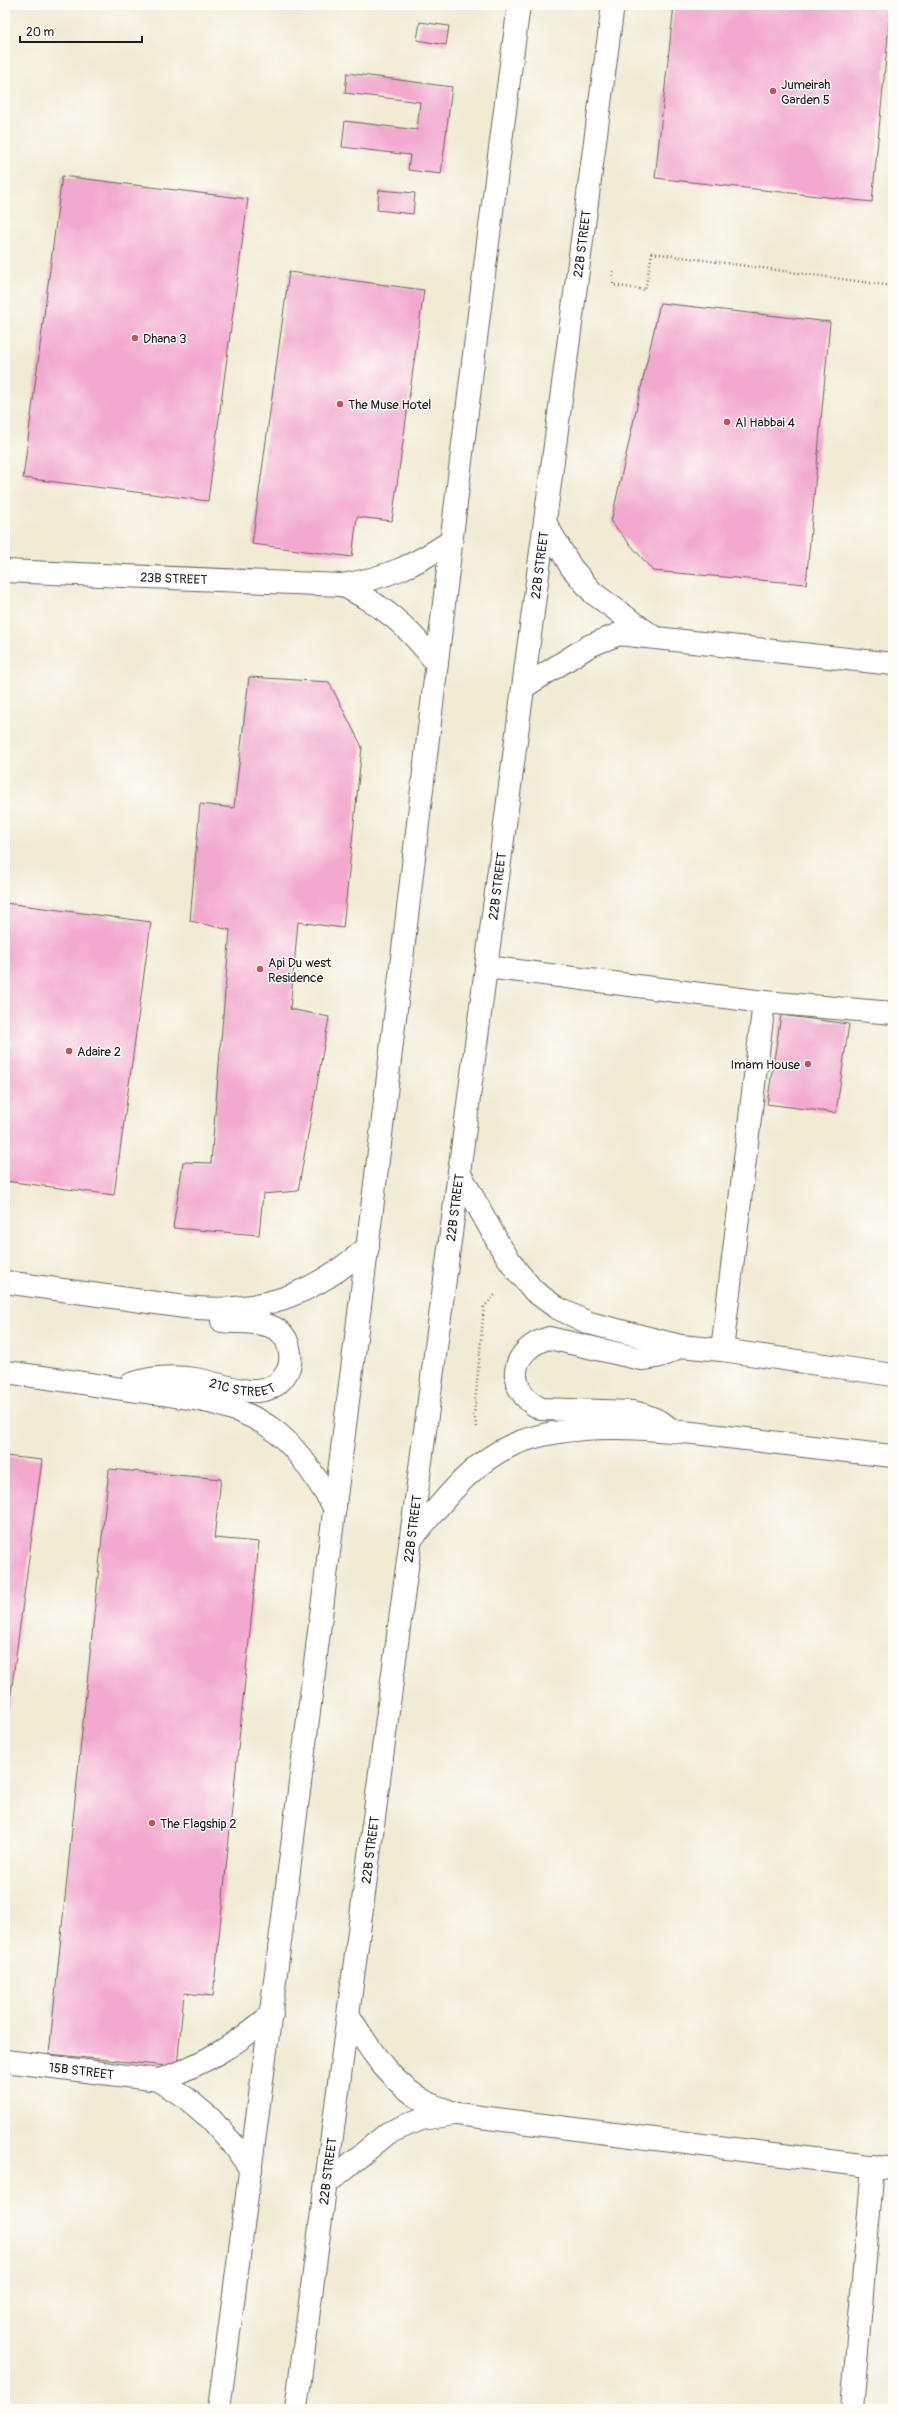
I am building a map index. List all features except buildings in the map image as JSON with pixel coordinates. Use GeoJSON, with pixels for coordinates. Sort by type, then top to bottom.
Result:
{"type":"FeatureCollection","features":[{"type":"Feature","properties":{"kind":"street"},"geometry":{"type":"LineString","coordinates":[[220,2409],[272,2014],[368,1247],[451,541],[520,5]]}},
{"type":"Feature","properties":{"kind":"street","name":"22B STREET"},"geometry":{"type":"LineString","coordinates":[[296,2409],[614,5]]}},
{"type":"Feature","properties":{"kind":"street"},"geometry":{"type":"LineString","coordinates":[[546,524],[571,567],[593,593],[653,637]]}},
{"type":"Feature","properties":{"kind":"street","name":"23B STREET"},"geometry":{"type":"LineString","coordinates":[[5,571],[342,585],[371,580],[400,571],[426,558],[451,541]]}},
{"type":"Feature","properties":{"kind":"street","name":"23B STREET"},"geometry":{"type":"LineString","coordinates":[[342,585],[370,599],[395,617],[418,639],[437,664]]}},
{"type":"Feature","properties":{"kind":"street"},"geometry":{"type":"LineString","coordinates":[[524,687],[589,646],[619,634],[893,664]]}},
{"type":"Feature","properties":{"kind":"street"},"geometry":{"type":"LineString","coordinates":[[487,967],[764,1002],[893,1013]]}},
{"type":"Feature","properties":{"kind":"street"},"geometry":{"type":"LineString","coordinates":[[722,1350],[764,1002]]}},
{"type":"Feature","properties":{"kind":"street"},"geometry":{"type":"LineString","coordinates":[[459,1172],[500,1246],[517,1271],[534,1290],[557,1308],[590,1323],[680,1346],[722,1350],[893,1375]]}},
{"type":"Feature","properties":{"kind":"street","name":"21C STREET"},"geometry":{"type":"LineString","coordinates":[[5,1282],[184,1307],[213,1310],[241,1308],[270,1303],[297,1294],[334,1274],[368,1247]]}},
{"type":"Feature","properties":{"kind":"street","name":"21C STREET"},"geometry":{"type":"LineString","coordinates":[[119,1388],[137,1382],[176,1377],[196,1379],[248,1391],[260,1392],[271,1388],[282,1380],[288,1370],[290,1352],[282,1334],[272,1326],[260,1323],[214,1320],[184,1307]]}},
{"type":"Feature","properties":{"kind":"street"},"geometry":{"type":"LineString","coordinates":[[673,1431],[660,1421],[646,1414],[540,1409],[528,1402],[520,1391],[515,1377],[517,1363],[524,1350],[535,1342],[549,1338],[564,1339],[641,1358],[655,1358],[668,1354],[680,1346]]}},
{"type":"Feature","properties":{"kind":"street","name":"21C STREET"},"geometry":{"type":"LineString","coordinates":[[5,1372],[208,1401],[251,1417],[270,1428],[288,1442],[304,1460],[335,1508]]}},
{"type":"Feature","properties":{"kind":"street"},"geometry":{"type":"LineString","coordinates":[[411,1539],[466,1476],[486,1460],[508,1446],[558,1431],[591,1429],[673,1431],[893,1456]]}},
{"type":"Feature","properties":{"kind":"street","name":"15B STREET"},"geometry":{"type":"LineString","coordinates":[[5,2061],[159,2080],[190,2069],[220,2054],[247,2036],[272,2014]]}},
{"type":"Feature","properties":{"kind":"street"},"geometry":{"type":"LineString","coordinates":[[349,2016],[375,2058],[398,2083],[426,2102],[457,2114],[883,2168],[852,2409]]}},
{"type":"Feature","properties":{"kind":"street","name":"15B STREET"},"geometry":{"type":"LineString","coordinates":[[159,2080],[186,2098],[211,2119],[233,2144],[251,2170]]}},
{"type":"Feature","properties":{"kind":"street"},"geometry":{"type":"LineString","coordinates":[[326,2184],[388,2133],[421,2119],[457,2114]]}},
{"type":"Feature","properties":{"kind":"path"},"geometry":{"type":"LineString","coordinates":[[614,264],[613,285],[645,290],[652,253],[893,286]]}},
{"type":"Feature","properties":{"kind":"place","name":"Jumeirah Garden 5"},"geometry":{"type":"Point","coordinates":[773,91]}},
{"type":"Feature","properties":{"kind":"place","name":"Dhana 3"},"geometry":{"type":"Point","coordinates":[135,338]}},
{"type":"Feature","properties":{"kind":"place","name":"The Muse Hotel"},"geometry":{"type":"Point","coordinates":[340,404]}},
{"type":"Feature","properties":{"kind":"place","name":"Al Habbai 4"},"geometry":{"type":"Point","coordinates":[727,422]}},
{"type":"Feature","properties":{"kind":"place","name":"Api Du west Residence"},"geometry":{"type":"Point","coordinates":[260,969]}},
{"type":"Feature","properties":{"kind":"place","name":"Adaire 2"},"geometry":{"type":"Point","coordinates":[69,1051]}},
{"type":"Feature","properties":{"kind":"place","name":"Imam House"},"geometry":{"type":"Point","coordinates":[808,1064]}},
{"type":"Feature","properties":{"kind":"place","name":"The Flagship 2"},"geometry":{"type":"Point","coordinates":[152,1823]}}]}
